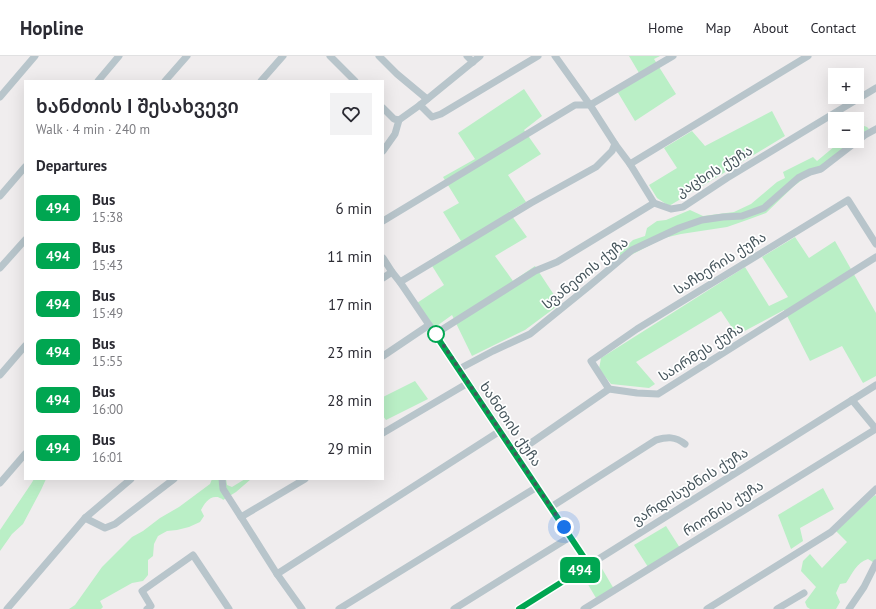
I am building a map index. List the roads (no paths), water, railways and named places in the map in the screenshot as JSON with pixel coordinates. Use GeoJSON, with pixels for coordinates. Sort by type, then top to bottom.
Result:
{"type":"FeatureCollection","features":[{"type":"Feature","properties":{"kind":"street"},"geometry":{"type":"LineString","coordinates":[[0,97],[35,56]]}},
{"type":"Feature","properties":{"kind":"street"},"geometry":{"type":"LineString","coordinates":[[99,80],[119,56]]}},
{"type":"Feature","properties":{"kind":"street"},"geometry":{"type":"LineString","coordinates":[[166,80],[187,56]]}},
{"type":"Feature","properties":{"kind":"street"},"geometry":{"type":"LineString","coordinates":[[262,80],[283,56]]}},
{"type":"Feature","properties":{"kind":"street"},"geometry":{"type":"LineString","coordinates":[[330,56],[353,80]]}},
{"type":"Feature","properties":{"kind":"street"},"geometry":{"type":"LineString","coordinates":[[379,56],[427,100]]}},
{"type":"Feature","properties":{"kind":"street"},"geometry":{"type":"LineString","coordinates":[[467,56],[472,62]]}},
{"type":"Feature","properties":{"kind":"street"},"geometry":{"type":"LineString","coordinates":[[384,150],[395,134],[399,120],[427,100],[480,56]]}},
{"type":"Feature","properties":{"kind":"street"},"geometry":{"type":"LineString","coordinates":[[420,105],[432,116],[441,114],[538,56]]}},
{"type":"Feature","properties":{"kind":"street"},"geometry":{"type":"LineString","coordinates":[[435,334],[535,271],[557,262],[654,203],[630,164],[555,56]]}},
{"type":"Feature","properties":{"kind":"street"},"geometry":{"type":"LineString","coordinates":[[384,220],[575,105],[590,105],[673,56]]}},
{"type":"Feature","properties":{"kind":"street"},"geometry":{"type":"LineString","coordinates":[[630,164],[808,56]]}},
{"type":"Feature","properties":{"kind":"street","name":"კაცხის ქუჩა"},"geometry":{"type":"LineString","coordinates":[[654,203],[671,210],[683,207],[727,178],[876,88]]}},
{"type":"Feature","properties":{"kind":"street"},"geometry":{"type":"LineString","coordinates":[[384,109],[394,119],[399,120]]}},
{"type":"Feature","properties":{"kind":"street","name":"სვანეთის ქუჩა"},"geometry":{"type":"LineString","coordinates":[[459,369],[530,334],[599,279],[632,250],[679,228],[702,220],[742,216],[764,208],[798,178],[810,172],[821,169],[865,135],[876,129]]}},
{"type":"Feature","properties":{"kind":"street"},"geometry":{"type":"LineString","coordinates":[[400,282],[531,203],[596,167],[612,152],[615,144]]}},
{"type":"Feature","properties":{"kind":"street"},"geometry":{"type":"LineString","coordinates":[[0,196],[24,168]]}},
{"type":"Feature","properties":{"kind":"street","name":"საჩხერის ქუჩა"},"geometry":{"type":"LineString","coordinates":[[609,389],[591,361],[637,329],[848,200],[876,244]]}},
{"type":"Feature","properties":{"kind":"street"},"geometry":{"type":"LineString","coordinates":[[0,268],[24,241]]}},
{"type":"Feature","properties":{"kind":"street","name":"საირმეს ქუჩა"},"geometry":{"type":"LineString","coordinates":[[609,389],[658,394],[876,257]]}},
{"type":"Feature","properties":{"kind":"street","name":"ხანძთის ქუჩა"},"geometry":{"type":"LineString","coordinates":[[384,260],[430,325],[589,565]]}},
{"type":"Feature","properties":{"kind":"street"},"geometry":{"type":"LineString","coordinates":[[384,277],[392,272]]}},
{"type":"Feature","properties":{"kind":"street"},"geometry":{"type":"LineString","coordinates":[[384,355],[430,325]]}},
{"type":"Feature","properties":{"kind":"street"},"geometry":{"type":"LineString","coordinates":[[0,375],[24,347]]}},
{"type":"Feature","properties":{"kind":"street"},"geometry":{"type":"LineString","coordinates":[[384,432],[468,383]]}},
{"type":"Feature","properties":{"kind":"street","name":"ვარდისუბნის ქუჩა"},"geometry":{"type":"LineString","coordinates":[[519,609],[530,606],[589,565],[876,385]]}},
{"type":"Feature","properties":{"kind":"street"},"geometry":{"type":"LineString","coordinates":[[515,454],[609,389]]}},
{"type":"Feature","properties":{"kind":"street"},"geometry":{"type":"LineString","coordinates":[[852,400],[876,429]]}},
{"type":"Feature","properties":{"kind":"street","name":"რიონის ქუჩა"},"geometry":{"type":"LineString","coordinates":[[584,609],[876,429]]}},
{"type":"Feature","properties":{"kind":"street"},"geometry":{"type":"LineString","coordinates":[[277,574],[500,431]]}},
{"type":"Feature","properties":{"kind":"street"},"geometry":{"type":"LineString","coordinates":[[551,507],[656,440],[670,437],[676,438],[685,444]]}},
{"type":"Feature","properties":{"kind":"street"},"geometry":{"type":"LineString","coordinates":[[0,483],[24,455]]}},
{"type":"Feature","properties":{"kind":"street"},"geometry":{"type":"LineString","coordinates":[[7,609],[85,518],[130,480]]}},
{"type":"Feature","properties":{"kind":"street"},"geometry":{"type":"LineString","coordinates":[[85,518],[105,528],[115,524],[173,480]]}},
{"type":"Feature","properties":{"kind":"street"},"geometry":{"type":"LineString","coordinates":[[222,480],[223,489],[277,574],[302,609]]}},
{"type":"Feature","properties":{"kind":"street"},"geometry":{"type":"LineString","coordinates":[[241,517],[303,480]]}},
{"type":"Feature","properties":{"kind":"street"},"geometry":{"type":"LineString","coordinates":[[339,609],[538,487]]}},
{"type":"Feature","properties":{"kind":"street"},"geometry":{"type":"LineString","coordinates":[[707,609],[831,532],[876,489]]}},
{"type":"Feature","properties":{"kind":"street"},"geometry":{"type":"LineString","coordinates":[[454,609],[570,537]]}},
{"type":"Feature","properties":{"kind":"street"},"geometry":{"type":"LineString","coordinates":[[150,608],[142,591],[193,555],[229,609]]}},
{"type":"Feature","properties":{"kind":"street"},"geometry":{"type":"LineString","coordinates":[[849,609],[864,588],[876,563]]}},
{"type":"Feature","properties":{"kind":"street"},"geometry":{"type":"LineString","coordinates":[[777,609],[804,593]]}}]}
